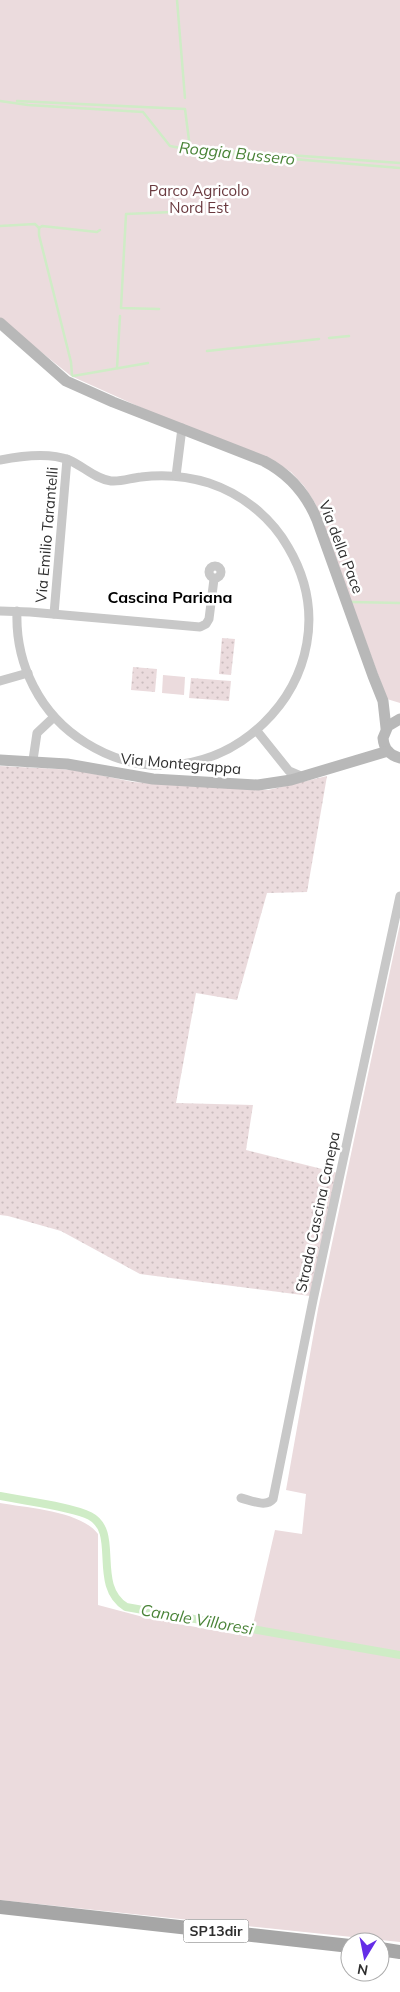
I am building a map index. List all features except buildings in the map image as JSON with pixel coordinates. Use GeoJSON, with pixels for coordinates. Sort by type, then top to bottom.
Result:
{"type":"FeatureCollection","features":[{"type":"Feature","properties":{"kind":"main road","name":"SP13dir"},"geometry":{"type":"LineString","coordinates":[[0,1907],[340,1945]]}},
{"type":"Feature","properties":{"kind":"street","name":"Via della Pace"},"geometry":{"type":"LineString","coordinates":[[0,323],[66,381],[113,402],[264,461],[282,472],[300,490],[317,520],[378,687],[385,709],[384,744],[388,751]]}},
{"type":"Feature","properties":{"kind":"street"},"geometry":{"type":"LineString","coordinates":[[176,476],[182,428]]}},
{"type":"Feature","properties":{"kind":"street"},"geometry":{"type":"LineString","coordinates":[[0,460],[30,455],[67,460],[99,478],[110,481],[152,476],[176,476],[212,484],[236,495],[267,520],[282,538],[300,574],[308,614],[308,631],[303,659],[288,694],[272,716],[257,731],[237,745],[204,759],[179,764],[150,765],[125,760],[98,750],[73,734],[54,717],[36,691],[28,673],[19,640],[18,611]]}},
{"type":"Feature","properties":{"kind":"street","name":"Via Emilio Tarantelli"},"geometry":{"type":"LineString","coordinates":[[54,614],[67,460]]}},
{"type":"Feature","properties":{"kind":"street"},"geometry":{"type":"LineString","coordinates":[[0,611],[200,627],[210,619],[214,578]]}},
{"type":"Feature","properties":{"kind":"street"},"geometry":{"type":"LineString","coordinates":[[0,681],[28,673]]}},
{"type":"Feature","properties":{"kind":"street","name":"Via della Pace"},"geometry":{"type":"LineString","coordinates":[[378,687],[390,705],[400,714]]}},
{"type":"Feature","properties":{"kind":"street"},"geometry":{"type":"LineString","coordinates":[[33,760],[37,734],[54,717]]}},
{"type":"Feature","properties":{"kind":"street","name":"Via Montegrappa"},"geometry":{"type":"LineString","coordinates":[[358,759],[385,732],[393,721],[400,719]]}},
{"type":"Feature","properties":{"kind":"street"},"geometry":{"type":"LineString","coordinates":[[257,731],[289,771],[303,777]]}},
{"type":"Feature","properties":{"kind":"street"},"geometry":{"type":"LineString","coordinates":[[388,751],[400,758]]}},
{"type":"Feature","properties":{"kind":"street","name":"Via Montegrappa"},"geometry":{"type":"LineString","coordinates":[[0,760],[33,760],[73,765],[139,778],[258,785],[278,783],[303,777],[388,751]]}},
{"type":"Feature","properties":{"kind":"street","name":"Strada Cascina Canepa"},"geometry":{"type":"LineString","coordinates":[[241,1498],[266,1504],[270,1503],[273,1499],[313,1300],[400,896]]}},
{"type":"Feature","properties":{"kind":"green space","name":"Parco Agricolo Nord Est"},"geometry":{"type":"Polygon","coordinates":[[[0,0],[400,0],[400,703],[387,699],[315,503],[304,486],[291,472],[267,457],[173,422],[71,376],[0,319],[0,0]]]}},
{"type":"Feature","properties":{"kind":"green space"},"geometry":{"type":"Polygon","coordinates":[[[222,638],[235,639],[231,675],[219,674],[222,638]]]}},
{"type":"Feature","properties":{"kind":"green space"},"geometry":{"type":"Polygon","coordinates":[[[133,667],[157,669],[155,692],[131,690],[133,667]]]}},
{"type":"Feature","properties":{"kind":"green space"},"geometry":{"type":"Polygon","coordinates":[[[163,675],[185,677],[184,695],[162,693],[163,675]]]}},
{"type":"Feature","properties":{"kind":"green space"},"geometry":{"type":"Polygon","coordinates":[[[191,678],[231,681],[229,701],[189,698],[191,678]]]}},
{"type":"Feature","properties":{"kind":"green space"},"geometry":{"type":"Polygon","coordinates":[[[0,766],[76,770],[133,782],[268,790],[327,776],[307,892],[267,893],[237,1000],[196,993],[176,1103],[253,1105],[246,1150],[338,1173],[310,1296],[140,1274],[61,1231],[0,1215],[0,766]]]}},
{"type":"Feature","properties":{"kind":"green space"},"geometry":{"type":"Polygon","coordinates":[[[400,924],[400,1942],[390,1941],[390,1932],[340,1932],[340,1936],[0,1900],[0,1503],[67,1515],[90,1526],[98,1534],[98,1605],[147,1618],[239,1635],[241,1627],[252,1629],[275,1530],[302,1534],[306,1494],[286,1490],[318,1309],[400,924]]]}},
{"type":"Feature","properties":{"kind":"waterway"},"geometry":{"type":"LineString","coordinates":[[177,0],[185,98]]}},
{"type":"Feature","properties":{"kind":"waterway","name":"Roggia Bussero"},"geometry":{"type":"LineString","coordinates":[[0,101],[28,105],[143,112],[170,146],[196,151],[400,168]]}},
{"type":"Feature","properties":{"kind":"waterway","name":"Roggia Bussero"},"geometry":{"type":"LineString","coordinates":[[17,101],[185,109],[190,148],[400,163]]}},
{"type":"Feature","properties":{"kind":"waterway"},"geometry":{"type":"LineString","coordinates":[[159,309],[121,308],[126,214],[172,212]]}},
{"type":"Feature","properties":{"kind":"waterway"},"geometry":{"type":"LineString","coordinates":[[0,226],[35,224],[39,228],[39,235],[71,362],[72,375]]}},
{"type":"Feature","properties":{"kind":"waterway"},"geometry":{"type":"LineString","coordinates":[[39,228],[42,226],[97,232],[100,230]]}},
{"type":"Feature","properties":{"kind":"waterway"},"geometry":{"type":"LineString","coordinates":[[117,368],[120,316]]}},
{"type":"Feature","properties":{"kind":"waterway"},"geometry":{"type":"LineString","coordinates":[[329,338],[349,336]]}},
{"type":"Feature","properties":{"kind":"waterway"},"geometry":{"type":"LineString","coordinates":[[207,351],[319,339]]}},
{"type":"Feature","properties":{"kind":"waterway"},"geometry":{"type":"LineString","coordinates":[[73,376],[148,363]]}},
{"type":"Feature","properties":{"kind":"waterway"},"geometry":{"type":"LineString","coordinates":[[352,602],[400,603]]}},
{"type":"Feature","properties":{"kind":"waterway","name":"Canale Villoresi"},"geometry":{"type":"LineString","coordinates":[[0,1496],[71,1509],[90,1516],[99,1524],[104,1534],[110,1586],[116,1597],[126,1607],[400,1655]]}},
{"type":"Feature","properties":{"kind":"district","name":"Cascina Pariana"},"geometry":{"type":"Point","coordinates":[170,597]}}]}
